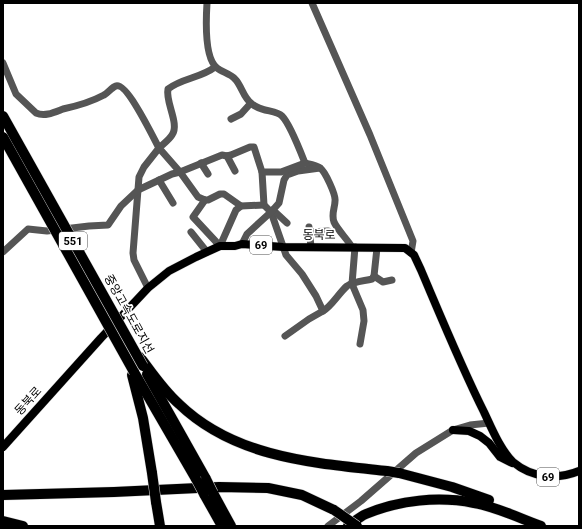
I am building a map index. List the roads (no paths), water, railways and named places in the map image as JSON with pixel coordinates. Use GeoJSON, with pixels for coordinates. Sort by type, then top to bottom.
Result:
{"type":"FeatureCollection","features":[{"type":"Feature","properties":{"kind":"highway","name":"중앙고속도로지선"},"geometry":{"type":"LineString","coordinates":[[3,116],[134,350],[139,369],[209,493],[231,526]]}},
{"type":"Feature","properties":{"kind":"highway","name":"중앙고속도로지선"},"geometry":{"type":"LineString","coordinates":[[3,137],[128,361],[139,369]]}},
{"type":"Feature","properties":{"kind":"highway"},"geometry":{"type":"LineString","coordinates":[[134,350],[178,404],[198,420],[229,439],[257,450],[287,457],[399,473],[452,487],[548,526]]}},
{"type":"Feature","properties":{"kind":"highway"},"geometry":{"type":"LineString","coordinates":[[128,361],[143,418],[160,526]]}},
{"type":"Feature","properties":{"kind":"highway"},"geometry":{"type":"LineString","coordinates":[[3,495],[220,487],[268,488],[302,495],[334,510],[358,526]]}},
{"type":"Feature","properties":{"kind":"highway","name":"중앙고속도로지선"},"geometry":{"type":"LineString","coordinates":[[209,493],[222,526]]}},
{"type":"Feature","properties":{"kind":"highway"},"geometry":{"type":"LineString","coordinates":[[348,526],[365,514],[394,505],[424,500],[447,499],[505,509]]}},
{"type":"Feature","properties":{"kind":"highway"},"geometry":{"type":"LineString","coordinates":[[3,521],[23,526]]}},
{"type":"Feature","properties":{"kind":"main road","name":"동북로"},"geometry":{"type":"LineString","coordinates":[[3,447],[148,288],[169,271],[207,252],[220,246],[235,246],[242,244],[283,247],[405,248],[411,253]]}},
{"type":"Feature","properties":{"kind":"main road","name":"69"},"geometry":{"type":"LineString","coordinates":[[411,253],[414,255],[421,270],[472,388],[505,452],[518,466],[535,474],[548,477],[561,476],[579,471]]}},
{"type":"Feature","properties":{"kind":"main road"},"geometry":{"type":"LineString","coordinates":[[453,430],[464,430],[480,436],[489,443],[500,457],[518,466]]}},
{"type":"Feature","properties":{"kind":"street"},"geometry":{"type":"LineString","coordinates":[[207,3],[207,49],[215,67],[236,79],[242,93],[250,104],[261,110],[275,112],[282,116],[294,136],[305,163]]}},
{"type":"Feature","properties":{"kind":"street"},"geometry":{"type":"LineString","coordinates":[[312,3],[370,135],[413,241],[411,253]]}},
{"type":"Feature","properties":{"kind":"street"},"geometry":{"type":"LineString","coordinates":[[3,63],[16,94],[36,113],[40,114],[47,114],[87,103],[116,86],[120,86],[134,103],[159,148],[180,172],[195,195],[205,200]]}},
{"type":"Feature","properties":{"kind":"street"},"geometry":{"type":"LineString","coordinates":[[148,288],[134,260],[133,253],[139,177],[144,166],[175,130],[175,124],[168,100],[168,89],[179,82],[197,76],[215,67]]}},
{"type":"Feature","properties":{"kind":"street"},"geometry":{"type":"LineString","coordinates":[[231,119],[241,114],[250,104]]}},
{"type":"Feature","properties":{"kind":"street"},"geometry":{"type":"LineString","coordinates":[[3,252],[28,228],[47,231],[108,225],[121,206],[138,190],[172,174],[222,155],[227,156],[250,147],[254,147],[262,172],[264,205]]}},
{"type":"Feature","properties":{"kind":"street"},"geometry":{"type":"LineString","coordinates":[[227,156],[235,171]]}},
{"type":"Feature","properties":{"kind":"street"},"geometry":{"type":"LineString","coordinates":[[201,163],[208,174]]}},
{"type":"Feature","properties":{"kind":"street"},"geometry":{"type":"LineString","coordinates":[[262,172],[281,172],[305,163],[320,168],[328,180],[336,200],[332,212],[334,222],[354,247],[352,284],[363,310],[364,321],[360,344]]}},
{"type":"Feature","properties":{"kind":"street"},"geometry":{"type":"LineString","coordinates":[[242,244],[247,234],[279,203],[284,180],[287,175],[298,171],[320,168]]}},
{"type":"Feature","properties":{"kind":"street"},"geometry":{"type":"LineString","coordinates":[[159,180],[172,203]]}},
{"type":"Feature","properties":{"kind":"street"},"geometry":{"type":"LineString","coordinates":[[241,206],[224,194],[220,194],[205,200],[193,217],[220,246],[236,210],[241,206],[264,205],[287,223]]}},
{"type":"Feature","properties":{"kind":"street"},"geometry":{"type":"LineString","coordinates":[[272,211],[283,247],[289,260],[302,274],[316,296],[323,311]]}},
{"type":"Feature","properties":{"kind":"street"},"geometry":{"type":"LineString","coordinates":[[311,247],[309,230],[328,231]]}},
{"type":"Feature","properties":{"kind":"street"},"geometry":{"type":"LineString","coordinates":[[192,232],[207,252]]}},
{"type":"Feature","properties":{"kind":"street"},"geometry":{"type":"LineString","coordinates":[[285,336],[309,319],[328,309],[331,303],[346,287],[372,279],[374,276],[377,248]]}},
{"type":"Feature","properties":{"kind":"street"},"geometry":{"type":"LineString","coordinates":[[374,276],[383,282],[392,280]]}},
{"type":"Feature","properties":{"kind":"street"},"geometry":{"type":"LineString","coordinates":[[328,526],[361,501],[416,453],[453,430],[470,425],[489,423]]}}]}
